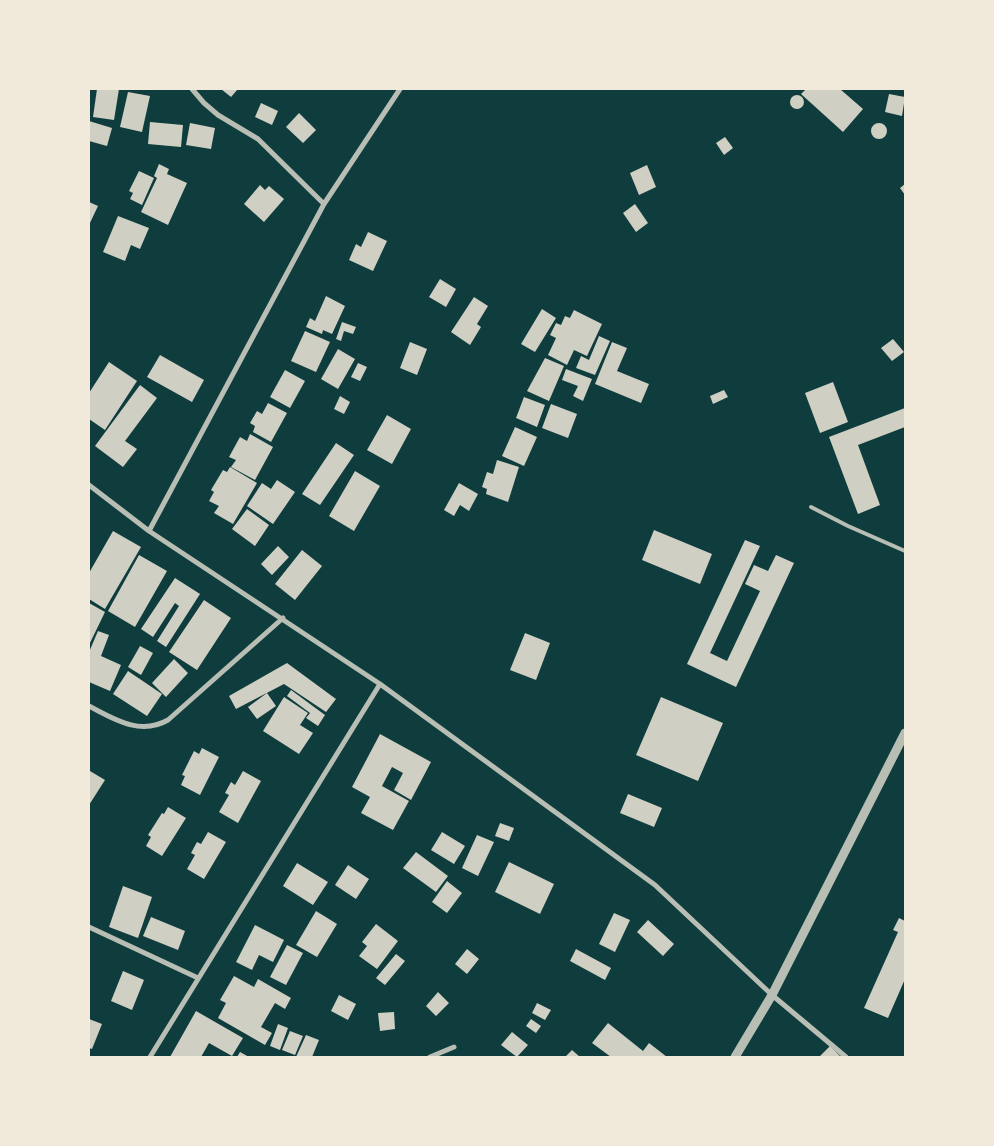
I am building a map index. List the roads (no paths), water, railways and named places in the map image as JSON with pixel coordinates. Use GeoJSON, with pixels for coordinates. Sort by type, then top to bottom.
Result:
{"type":"FeatureCollection","features":[{"type":"Feature","properties":{"kind":"street"},"geometry":{"type":"LineString","coordinates":[[192,89],[218,115],[258,139],[324,204]]}},
{"type":"Feature","properties":{"kind":"street"},"geometry":{"type":"LineString","coordinates":[[149,531],[324,204],[400,89]]}},
{"type":"Feature","properties":{"kind":"street"},"geometry":{"type":"LineString","coordinates":[[89,485],[149,531],[380,684],[655,885],[772,995],[846,1057]]}},
{"type":"Feature","properties":{"kind":"street"},"geometry":{"type":"LineString","coordinates":[[89,706],[123,723],[136,727],[151,728],[160,725],[283,618]]}},
{"type":"Feature","properties":{"kind":"street"},"geometry":{"type":"LineString","coordinates":[[150,1057],[250,898],[320,779],[380,684]]}},
{"type":"Feature","properties":{"kind":"street"},"geometry":{"type":"LineString","coordinates":[[735,1057],[772,995],[905,733]]}},
{"type":"Feature","properties":{"kind":"street"},"geometry":{"type":"LineString","coordinates":[[89,927],[198,978]]}},
{"type":"Feature","properties":{"kind":"street"},"geometry":{"type":"LineString","coordinates":[[430,1057],[454,1047]]}},
{"type":"Feature","properties":{"kind":"lane"},"geometry":{"type":"LineString","coordinates":[[811,507],[905,552]]}}]}
